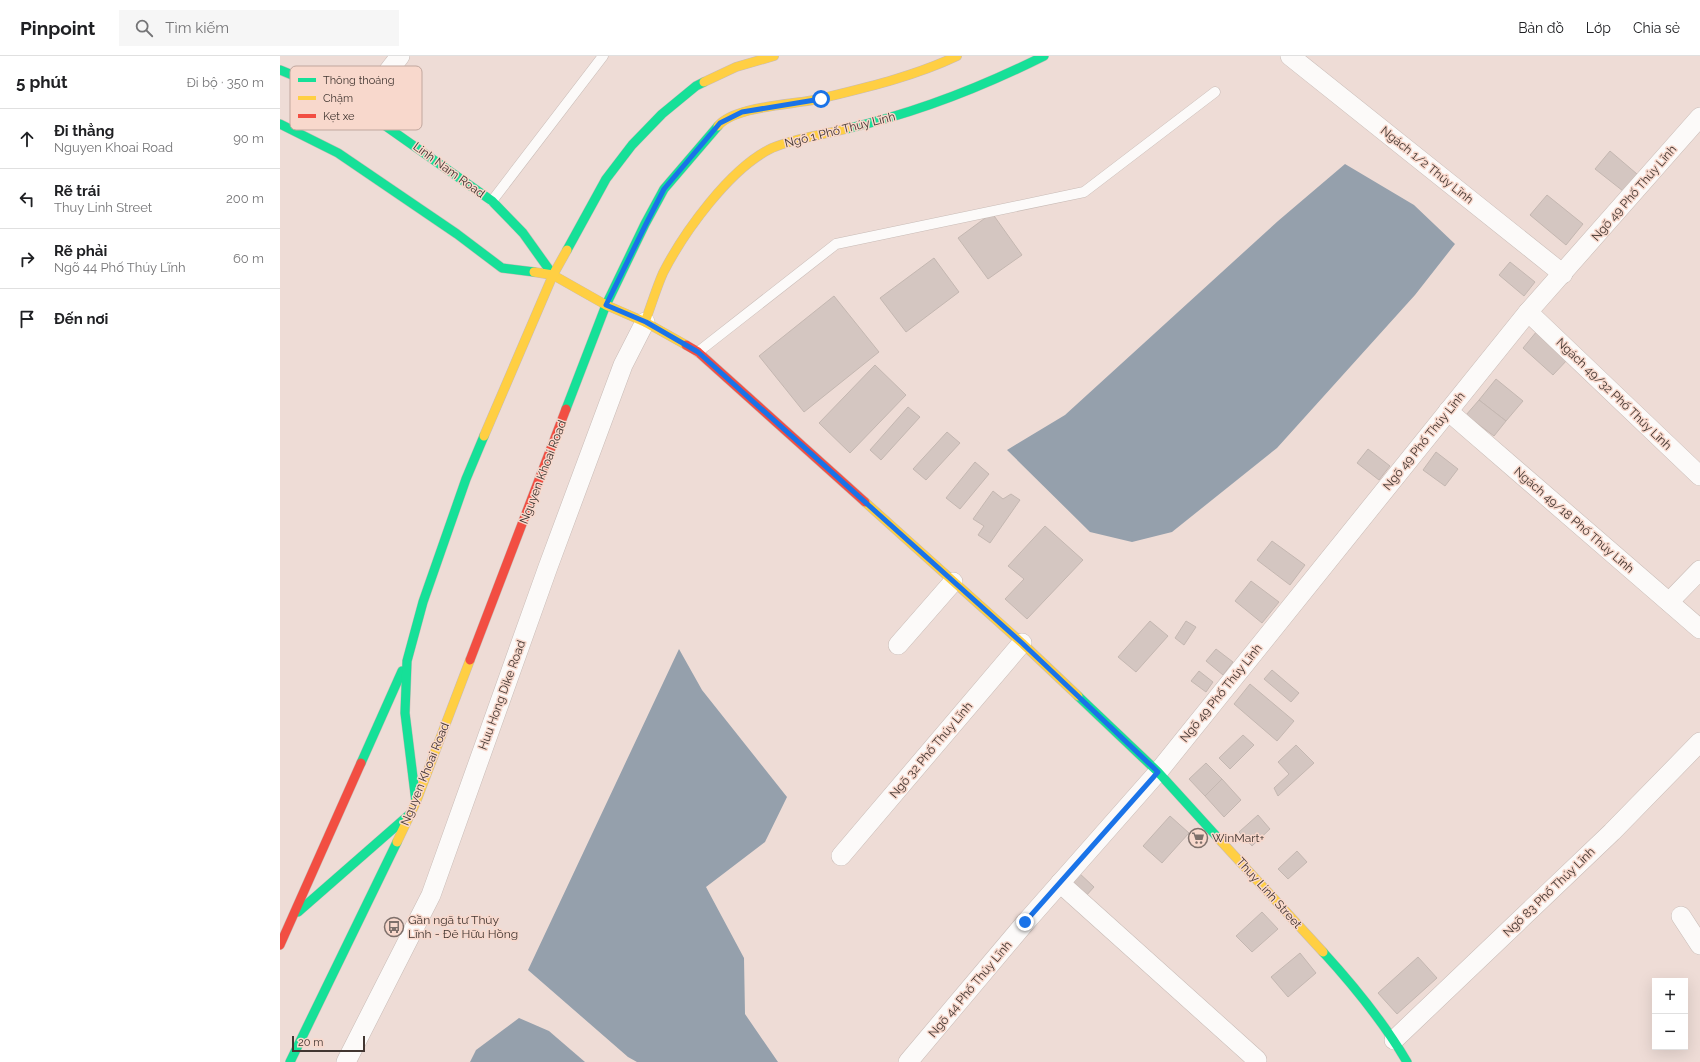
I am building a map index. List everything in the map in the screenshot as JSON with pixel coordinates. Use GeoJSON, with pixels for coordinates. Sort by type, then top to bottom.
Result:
{"type":"FeatureCollection","features":[{"type":"Feature","properties":{"kind":"street"},"geometry":{"type":"LineString","coordinates":[[392,66],[400,56]]}},
{"type":"Feature","properties":{"kind":"street"},"geometry":{"type":"LineString","coordinates":[[280,945],[407,661],[423,602],[466,479],[553,275],[606,179],[632,145],[662,114],[696,86],[736,67],[774,56]]}},
{"type":"Feature","properties":{"kind":"street","name":"Nguyen Khoai Road"},"geometry":{"type":"LineString","coordinates":[[290,1062],[416,802],[606,305],[664,189],[720,123],[742,112],[821,99],[899,77],[942,63],[957,56]]}},
{"type":"Feature","properties":{"kind":"street","name":"Ngõ 1 Phố Thúy Lĩnh"},"geometry":{"type":"LineString","coordinates":[[646,322],[666,268],[687,234],[716,197],[743,168],[766,152],[790,141],[888,119],[942,102],[1000,78],[1044,56]]}},
{"type":"Feature","properties":{"kind":"street","name":"Ngách 1/2 Thúy Lĩnh"},"geometry":{"type":"LineString","coordinates":[[1290,56],[1563,274]]}},
{"type":"Feature","properties":{"kind":"street","name":"Linh Nam Road"},"geometry":{"type":"LineString","coordinates":[[280,70],[290,74]]}},
{"type":"Feature","properties":{"kind":"street","name":"Ngõ 49 Phố Thúy Lĩnh"},"geometry":{"type":"LineString","coordinates":[[1158,772],[1528,312],[1700,117]]}},
{"type":"Feature","properties":{"kind":"street","name":"Linh Nam Road"},"geometry":{"type":"LineString","coordinates":[[280,124],[290,129]]}},
{"type":"Feature","properties":{"kind":"street","name":"Linh Nam Road"},"geometry":{"type":"LineString","coordinates":[[292,130],[338,153],[457,234],[502,268],[553,275],[606,305]]}},
{"type":"Feature","properties":{"kind":"street","name":"Linh Nam Road"},"geometry":{"type":"LineString","coordinates":[[392,130],[492,201],[523,233],[553,275]]}},
{"type":"Feature","properties":{"kind":"street","name":"Thuy Linh Street"},"geometry":{"type":"LineString","coordinates":[[606,305],[646,322],[698,352],[1022,643],[1158,772],[1361,994],[1394,1040],[1407,1062]]}},
{"type":"Feature","properties":{"kind":"street","name":"Ngách 49/32 Phố Thúy Lĩnh"},"geometry":{"type":"LineString","coordinates":[[1528,312],[1700,476]]}},
{"type":"Feature","properties":{"kind":"street","name":"Huu Hong Dike Road"},"geometry":{"type":"LineString","coordinates":[[346,1062],[431,895],[545,575],[623,365],[646,322]]}},
{"type":"Feature","properties":{"kind":"street","name":"Ngách 49/18 Phố Thúy Lĩnh"},"geometry":{"type":"LineString","coordinates":[[1448,411],[1700,629]]}},
{"type":"Feature","properties":{"kind":"street"},"geometry":{"type":"LineString","coordinates":[[1669,602],[1700,570]]}},
{"type":"Feature","properties":{"kind":"street"},"geometry":{"type":"LineString","coordinates":[[898,644],[953,582]]}},
{"type":"Feature","properties":{"kind":"street","name":"Ngõ 32 Phố Thúy Lĩnh"},"geometry":{"type":"LineString","coordinates":[[841,856],[1022,643]]}},
{"type":"Feature","properties":{"kind":"street"},"geometry":{"type":"LineString","coordinates":[[407,661],[406,713],[416,802]]}},
{"type":"Feature","properties":{"kind":"street","name":"Ngõ 83 Phố Thúy Lĩnh"},"geometry":{"type":"LineString","coordinates":[[1394,1040],[1612,832],[1700,742]]}},
{"type":"Feature","properties":{"kind":"street","name":"Ngõ 44 Phố Thúy Lĩnh"},"geometry":{"type":"LineString","coordinates":[[908,1062],[1060,883],[1158,772]]}},
{"type":"Feature","properties":{"kind":"street"},"geometry":{"type":"LineString","coordinates":[[292,917],[410,814]]}},
{"type":"Feature","properties":{"kind":"street"},"geometry":{"type":"LineString","coordinates":[[1060,883],[1257,1060]]}},
{"type":"Feature","properties":{"kind":"street"},"geometry":{"type":"LineString","coordinates":[[1681,916],[1700,945]]}},
{"type":"Feature","properties":{"kind":"lane"},"geometry":{"type":"LineString","coordinates":[[492,201],[603,56]]}},
{"type":"Feature","properties":{"kind":"lane"},"geometry":{"type":"LineString","coordinates":[[698,352],[836,244],[1084,192],[1215,92]]}},
{"type":"Feature","properties":{"kind":"shaded area"},"geometry":{"type":"Polygon","coordinates":[[[1345,164],[1414,205],[1455,244],[1415,295],[1277,448],[1172,532],[1132,542],[1090,532],[1007,450],[1065,415],[1278,221],[1345,164]]]}},
{"type":"Feature","properties":{"kind":"shaded area"},"geometry":{"type":"Polygon","coordinates":[[[679,649],[702,690],[787,797],[765,842],[706,887],[744,958],[745,1014],[778,1062],[637,1062],[628,1057],[528,970],[679,649]]]}},
{"type":"Feature","properties":{"kind":"shaded area"},"geometry":{"type":"Polygon","coordinates":[[[519,1018],[549,1031],[585,1062],[470,1062],[476,1050],[519,1018]]]}},
{"type":"Feature","properties":{"kind":"building"},"geometry":{"type":"Polygon","coordinates":[[[1610,151],[1637,174],[1623,191],[1595,169],[1610,151]]]}},
{"type":"Feature","properties":{"kind":"building"},"geometry":{"type":"Polygon","coordinates":[[[1547,195],[1583,224],[1566,245],[1530,215],[1547,195]]]}},
{"type":"Feature","properties":{"kind":"building"},"geometry":{"type":"Polygon","coordinates":[[[992,213],[1022,255],[988,279],[958,238],[992,213]]]}},
{"type":"Feature","properties":{"kind":"building"},"geometry":{"type":"Polygon","coordinates":[[[934,258],[959,292],[906,332],[880,298],[934,258]]]}},
{"type":"Feature","properties":{"kind":"building"},"geometry":{"type":"Polygon","coordinates":[[[1510,262],[1535,282],[1524,296],[1499,275],[1510,262]]]}},
{"type":"Feature","properties":{"kind":"building"},"geometry":{"type":"Polygon","coordinates":[[[834,296],[879,352],[804,412],[759,356],[834,296]]]}},
{"type":"Feature","properties":{"kind":"building"},"geometry":{"type":"Polygon","coordinates":[[[1537,331],[1568,359],[1553,375],[1523,348],[1537,331]]]}},
{"type":"Feature","properties":{"kind":"building"},"geometry":{"type":"Polygon","coordinates":[[[875,365],[906,395],[850,453],[819,423],[875,365]]]}},
{"type":"Feature","properties":{"kind":"building"},"geometry":{"type":"Polygon","coordinates":[[[1496,379],[1523,401],[1506,421],[1479,400],[1496,379]]]}},
{"type":"Feature","properties":{"kind":"building"},"geometry":{"type":"Polygon","coordinates":[[[1479,400],[1506,421],[1494,436],[1466,415],[1479,400]]]}},
{"type":"Feature","properties":{"kind":"building"},"geometry":{"type":"Polygon","coordinates":[[[908,407],[920,417],[881,460],[870,450],[908,407]]]}},
{"type":"Feature","properties":{"kind":"building"},"geometry":{"type":"Polygon","coordinates":[[[947,432],[960,443],[926,480],[913,469],[947,432]]]}},
{"type":"Feature","properties":{"kind":"building"},"geometry":{"type":"Polygon","coordinates":[[[1368,449],[1390,466],[1379,480],[1357,463],[1368,449]]]}},
{"type":"Feature","properties":{"kind":"building"},"geometry":{"type":"Polygon","coordinates":[[[1436,452],[1458,469],[1445,486],[1423,470],[1436,452]]]}},
{"type":"Feature","properties":{"kind":"building"},"geometry":{"type":"Polygon","coordinates":[[[975,462],[989,474],[960,509],[946,498],[975,462]]]}},
{"type":"Feature","properties":{"kind":"building"},"geometry":{"type":"Polygon","coordinates":[[[993,491],[1003,499],[1011,494],[1020,500],[990,543],[978,535],[984,526],[973,519],[993,491]]]}},
{"type":"Feature","properties":{"kind":"building"},"geometry":{"type":"Polygon","coordinates":[[[1045,526],[1083,560],[1027,619],[1005,599],[1024,579],[1008,566],[1045,526]]]}},
{"type":"Feature","properties":{"kind":"building"},"geometry":{"type":"Polygon","coordinates":[[[1272,541],[1305,565],[1290,585],[1257,560],[1272,541]]]}},
{"type":"Feature","properties":{"kind":"building"},"geometry":{"type":"Polygon","coordinates":[[[1251,581],[1279,602],[1262,623],[1235,601],[1251,581]]]}},
{"type":"Feature","properties":{"kind":"building"},"geometry":{"type":"Polygon","coordinates":[[[1150,621],[1168,636],[1136,672],[1118,657],[1150,621]]]}},
{"type":"Feature","properties":{"kind":"building"},"geometry":{"type":"Polygon","coordinates":[[[1186,621],[1196,627],[1184,645],[1175,638],[1186,621]]]}},
{"type":"Feature","properties":{"kind":"building"},"geometry":{"type":"Polygon","coordinates":[[[1216,649],[1233,662],[1223,675],[1206,661],[1216,649]]]}},
{"type":"Feature","properties":{"kind":"building"},"geometry":{"type":"Polygon","coordinates":[[[1272,670],[1299,693],[1291,702],[1264,679],[1272,670]]]}},
{"type":"Feature","properties":{"kind":"building"},"geometry":{"type":"Polygon","coordinates":[[[1199,671],[1213,682],[1206,692],[1191,681],[1199,671]]]}},
{"type":"Feature","properties":{"kind":"building"},"geometry":{"type":"Polygon","coordinates":[[[1250,684],[1294,721],[1277,741],[1234,704],[1250,684]]]}},
{"type":"Feature","properties":{"kind":"building"},"geometry":{"type":"Polygon","coordinates":[[[1243,735],[1254,745],[1230,769],[1219,758],[1243,735]]]}},
{"type":"Feature","properties":{"kind":"building"},"geometry":{"type":"Polygon","coordinates":[[[1296,745],[1314,763],[1278,796],[1274,788],[1289,774],[1278,762],[1296,745]]]}},
{"type":"Feature","properties":{"kind":"building"},"geometry":{"type":"Polygon","coordinates":[[[1206,763],[1222,779],[1205,796],[1189,779],[1206,763]]]}},
{"type":"Feature","properties":{"kind":"building"},"geometry":{"type":"Polygon","coordinates":[[[1222,779],[1241,800],[1224,817],[1205,796],[1222,779]]]}},
{"type":"Feature","properties":{"kind":"building"},"geometry":{"type":"Polygon","coordinates":[[[1258,815],[1270,829],[1252,846],[1239,832],[1258,815]]]}},
{"type":"Feature","properties":{"kind":"building"},"geometry":{"type":"Polygon","coordinates":[[[1170,816],[1189,833],[1162,863],[1143,846],[1170,816]]]}},
{"type":"Feature","properties":{"kind":"building"},"geometry":{"type":"Polygon","coordinates":[[[1297,851],[1307,862],[1288,879],[1278,869],[1297,851]]]}},
{"type":"Feature","properties":{"kind":"building"},"geometry":{"type":"Polygon","coordinates":[[[1077,871],[1094,887],[1085,897],[1068,881],[1077,871]]]}},
{"type":"Feature","properties":{"kind":"building"},"geometry":{"type":"Polygon","coordinates":[[[1262,912],[1278,929],[1252,952],[1236,936],[1262,912]]]}},
{"type":"Feature","properties":{"kind":"building"},"geometry":{"type":"Polygon","coordinates":[[[1300,953],[1316,973],[1288,997],[1271,977],[1300,953]]]}},
{"type":"Feature","properties":{"kind":"building"},"geometry":{"type":"Polygon","coordinates":[[[1418,957],[1437,978],[1397,1014],[1378,993],[1418,957]]]}},
{"type":"Feature","properties":{"kind":"traffic: fast"},"geometry":{"type":"LineString","coordinates":[[846,129],[872,123],[923,107],[972,89],[1044,56]]}},
{"type":"Feature","properties":{"kind":"traffic: fast"},"geometry":{"type":"LineString","coordinates":[[280,70],[290,74]]}},
{"type":"Feature","properties":{"kind":"traffic: fast"},"geometry":{"type":"LineString","coordinates":[[567,250],[606,179],[632,145],[662,114],[696,86],[704,82]]}},
{"type":"Feature","properties":{"kind":"traffic: fast"},"geometry":{"type":"LineString","coordinates":[[280,124],[290,129]]}},
{"type":"Feature","properties":{"kind":"traffic: fast"},"geometry":{"type":"LineString","coordinates":[[566,409],[606,305],[645,224],[664,189],[718,126]]}},
{"type":"Feature","properties":{"kind":"traffic: fast"},"geometry":{"type":"LineString","coordinates":[[292,130],[338,153],[457,234],[502,268],[534,272]]}},
{"type":"Feature","properties":{"kind":"traffic: fast"},"geometry":{"type":"LineString","coordinates":[[391,130],[492,201],[523,233],[553,275]]}},
{"type":"Feature","properties":{"kind":"traffic: fast"},"geometry":{"type":"LineString","coordinates":[[416,802],[405,713],[407,661],[423,602],[466,479],[484,436]]}},
{"type":"Feature","properties":{"kind":"traffic: fast"},"geometry":{"type":"LineString","coordinates":[[361,763],[402,671]]}},
{"type":"Feature","properties":{"kind":"traffic: fast"},"geometry":{"type":"LineString","coordinates":[[1078,696],[1158,772],[1219,839]]}},
{"type":"Feature","properties":{"kind":"traffic: fast"},"geometry":{"type":"LineString","coordinates":[[298,912],[410,814]]}},
{"type":"Feature","properties":{"kind":"traffic: fast"},"geometry":{"type":"LineString","coordinates":[[290,1062],[397,842]]}},
{"type":"Feature","properties":{"kind":"traffic: fast"},"geometry":{"type":"LineString","coordinates":[[1323,952],[1368,1005],[1388,1032],[1407,1062]]}},
{"type":"Feature","properties":{"kind":"traffic: slow"},"geometry":{"type":"LineString","coordinates":[[704,82],[736,67],[774,56]]}},
{"type":"Feature","properties":{"kind":"traffic: slow"},"geometry":{"type":"LineString","coordinates":[[718,126],[726,119],[738,114],[767,107],[823,98],[874,85],[908,75],[957,56]]}},
{"type":"Feature","properties":{"kind":"traffic: slow"},"geometry":{"type":"LineString","coordinates":[[645,322],[663,273],[683,239],[710,203],[740,170],[756,157],[772,148],[799,139],[846,129]]}},
{"type":"Feature","properties":{"kind":"traffic: slow"},"geometry":{"type":"LineString","coordinates":[[484,436],[553,275],[567,250]]}},
{"type":"Feature","properties":{"kind":"traffic: slow"},"geometry":{"type":"LineString","coordinates":[[534,272],[553,275],[606,305],[645,322],[686,345]]}},
{"type":"Feature","properties":{"kind":"traffic: slow"},"geometry":{"type":"LineString","coordinates":[[865,502],[1022,643],[1078,696]]}},
{"type":"Feature","properties":{"kind":"traffic: slow"},"geometry":{"type":"LineString","coordinates":[[397,842],[416,802],[470,660]]}},
{"type":"Feature","properties":{"kind":"traffic: slow"},"geometry":{"type":"LineString","coordinates":[[1219,839],[1323,952]]}},
{"type":"Feature","properties":{"kind":"traffic: jam"},"geometry":{"type":"LineString","coordinates":[[686,345],[698,352],[865,502]]}},
{"type":"Feature","properties":{"kind":"traffic: jam"},"geometry":{"type":"LineString","coordinates":[[470,660],[566,409]]}},
{"type":"Feature","properties":{"kind":"traffic: jam"},"geometry":{"type":"LineString","coordinates":[[280,945],[361,763]]}},
{"type":"Feature","properties":{"kind":"place","name":"WinMart+"},"geometry":{"type":"Point","coordinates":[1198,838]}},
{"type":"Feature","properties":{"kind":"place","name":"Gần ngã tư Thúy Lĩnh - Đê Hữu Hồng"},"geometry":{"type":"Point","coordinates":[394,927]}},
{"type":"Feature","properties":{"kind":"route"},"geometry":{"type":"LineString","coordinates":[[821,99],[742,112],[720,123],[664,189],[606,305],[646,322],[698,352],[1022,643],[1158,772],[1025,922]]}}]}
